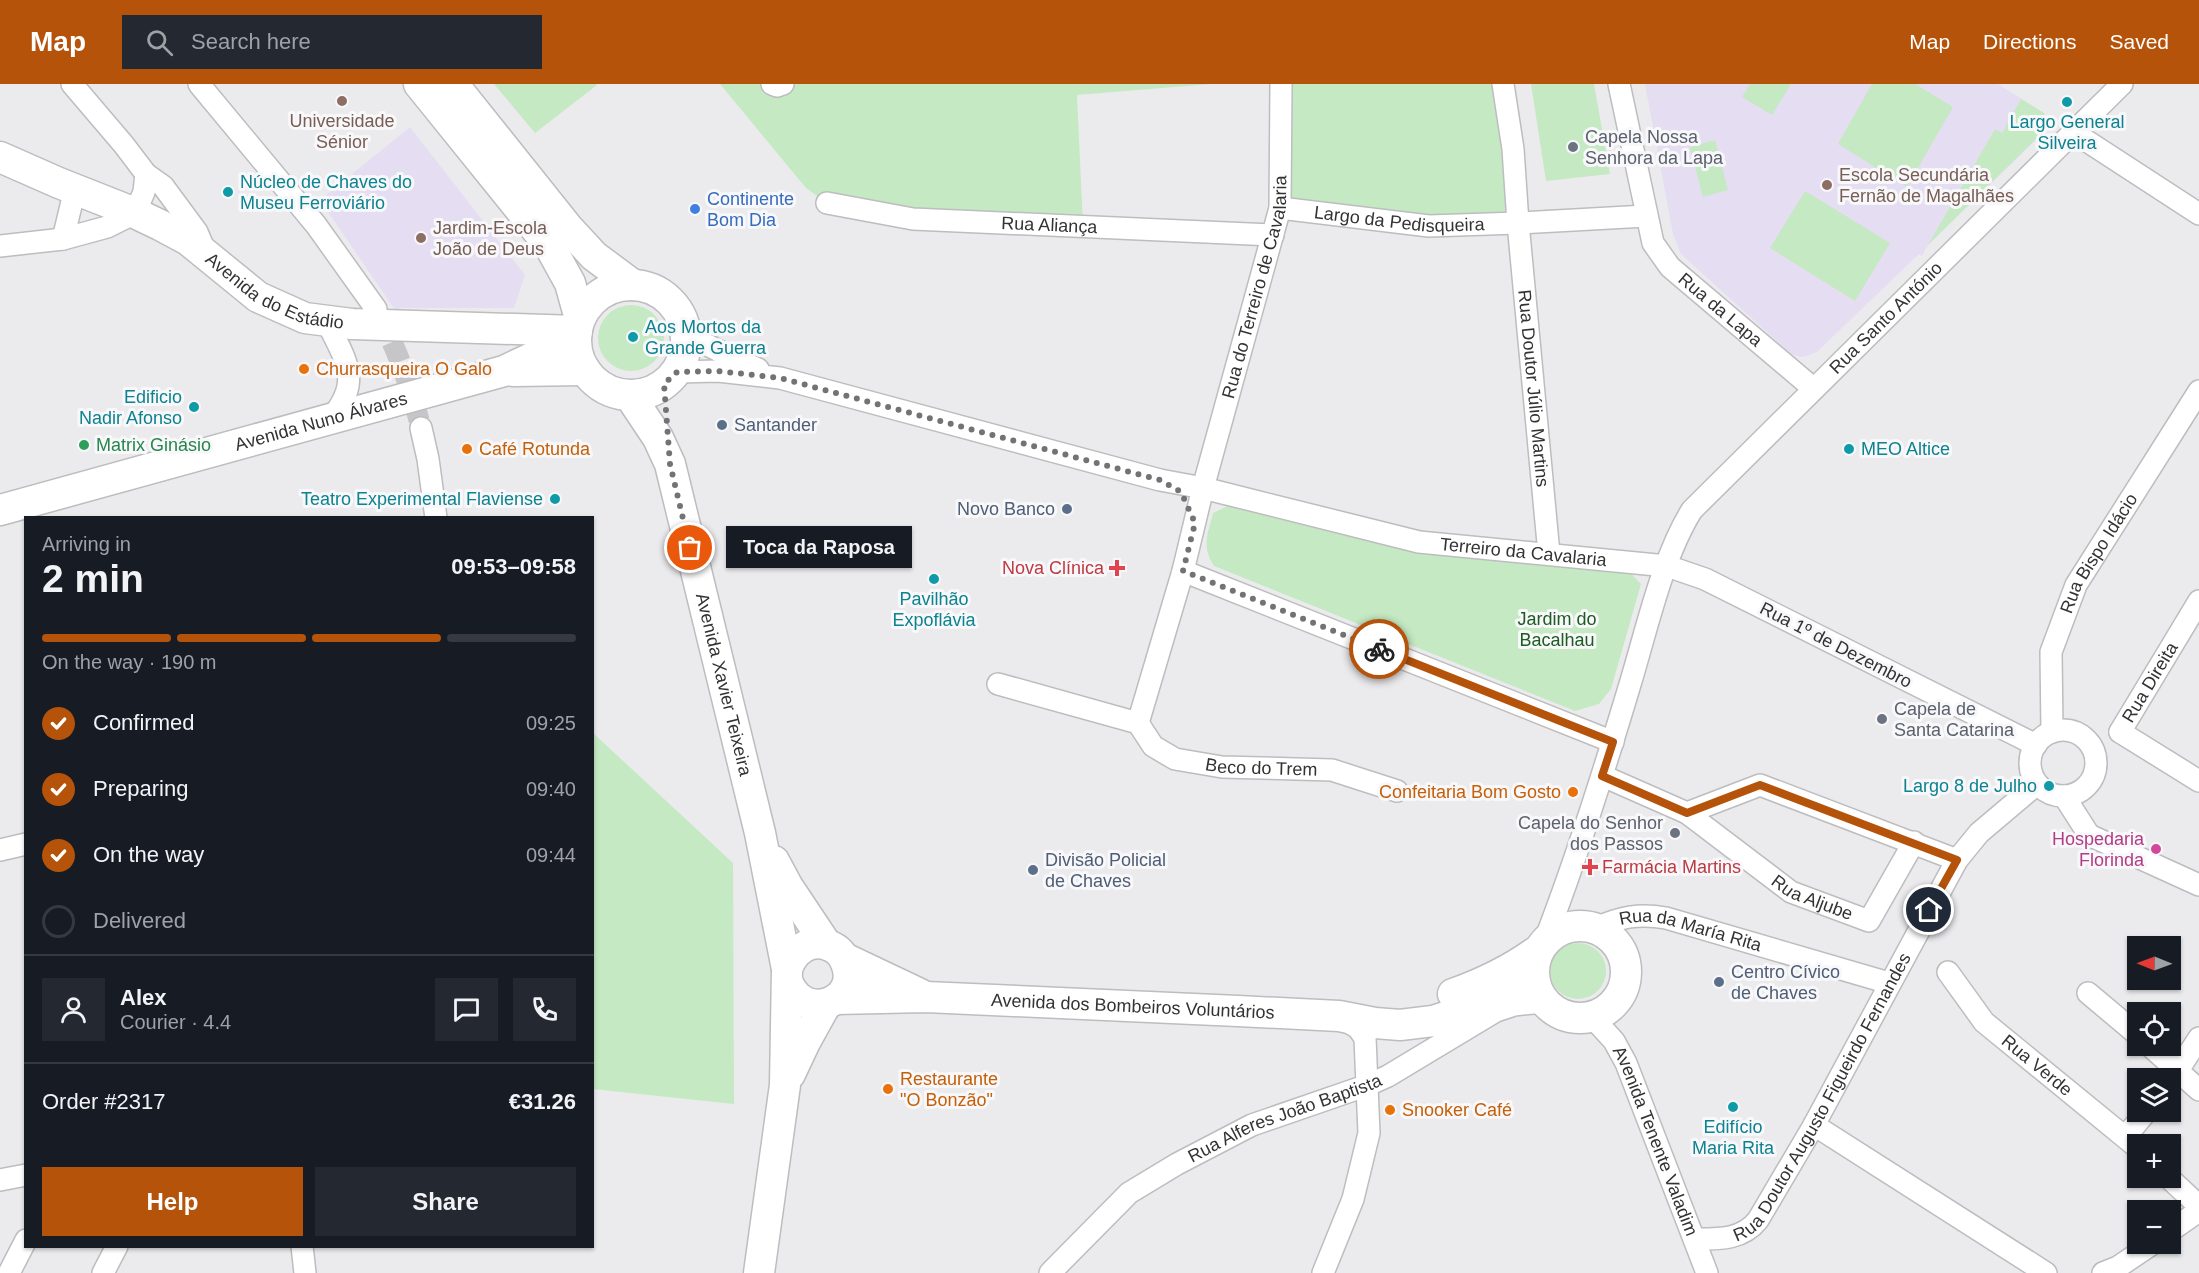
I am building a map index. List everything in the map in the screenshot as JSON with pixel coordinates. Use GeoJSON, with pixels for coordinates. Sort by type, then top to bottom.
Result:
{"type":"FeatureCollection","features":[{"type":"Feature","properties":{"kind":"main road"},"geometry":{"type":"LineString","coordinates":[[419,84],[549,245],[570,283],[577,329],[578,354],[585,370],[597,384],[612,393],[630,396],[648,393],[670,378],[684,353],[686,334],[682,319],[674,305],[663,295],[649,287],[633,285],[616,287],[601,294],[588,305],[577,329],[504,371]]}},
{"type":"Feature","properties":{"kind":"main road"},"geometry":{"type":"LineString","coordinates":[[453,84],[569,229],[594,256],[633,285]]}},
{"type":"Feature","properties":{"kind":"main road","name":"Avenida do Estádio"},"geometry":{"type":"LineString","coordinates":[[0,157],[135,213],[188,240],[258,297],[297,315],[327,322],[577,329]]}},
{"type":"Feature","properties":{"kind":"main road"},"geometry":{"type":"LineString","coordinates":[[504,371],[585,370]]}},
{"type":"Feature","properties":{"kind":"main road","name":"Avenida Nuno Álvares"},"geometry":{"type":"LineString","coordinates":[[0,510],[504,371]]}},
{"type":"Feature","properties":{"kind":"main road"},"geometry":{"type":"LineString","coordinates":[[670,378],[670,464]]}},
{"type":"Feature","properties":{"kind":"main road"},"geometry":{"type":"LineString","coordinates":[[630,396],[658,438],[670,464]]}},
{"type":"Feature","properties":{"kind":"main road","name":"Avenida Xavier Teixeira"},"geometry":{"type":"LineString","coordinates":[[670,464],[760,833],[787,974],[785,1085]]}},
{"type":"Feature","properties":{"kind":"main road","name":"Avenida Xavier Teixeira"},"geometry":{"type":"LineString","coordinates":[[760,833],[788,887],[835,951]]}},
{"type":"Feature","properties":{"kind":"main road"},"geometry":{"type":"LineString","coordinates":[[1582,925],[1596,928],[1608,935],[1619,946],[1625,959],[1626,974],[1623,988],[1616,1001],[1605,1011],[1592,1017],[1579,1019],[1565,1017],[1553,1011],[1540,995],[1533,977],[1533,964],[1541,945],[1556,931],[1569,926],[1582,925]]}},
{"type":"Feature","properties":{"kind":"main road"},"geometry":{"type":"LineString","coordinates":[[816,943],[835,951],[848,967],[847,985],[843,993],[831,1002],[818,1006],[801,1001],[794,995],[787,974],[790,959],[797,951],[816,943]]}},
{"type":"Feature","properties":{"kind":"main road","name":"Avenida dos Bombeiros Voluntários"},"geometry":{"type":"LineString","coordinates":[[1339,1016],[1413,1004],[1482,984],[1509,970],[1541,945]]}},
{"type":"Feature","properties":{"kind":"main road","name":"Avenida dos Bombeiros Voluntários"},"geometry":{"type":"LineString","coordinates":[[835,951],[926,997]]}},
{"type":"Feature","properties":{"kind":"main road","name":"Avenida dos Bombeiros Voluntários"},"geometry":{"type":"LineString","coordinates":[[831,1002],[926,997],[1339,1016],[1388,1025],[1422,1023],[1540,995]]}},
{"type":"Feature","properties":{"kind":"main road"},"geometry":{"type":"LineString","coordinates":[[759,1273],[785,1085],[805,1042],[831,1002]]}},
{"type":"Feature","properties":{"kind":"street"},"geometry":{"type":"LineString","coordinates":[[72,84],[146,174],[163,186],[197,232],[205,254]]}},
{"type":"Feature","properties":{"kind":"street"},"geometry":{"type":"LineString","coordinates":[[199,84],[316,225],[376,309]]}},
{"type":"Feature","properties":{"kind":"street"},"geometry":{"type":"LineString","coordinates":[[772,84],[777,86],[783,84]]}},
{"type":"Feature","properties":{"kind":"street","name":"Rua do Terreiro de Cavalaria"},"geometry":{"type":"LineString","coordinates":[[1138,723],[1183,571],[1203,488],[1280,208],[1281,84]]}},
{"type":"Feature","properties":{"kind":"street","name":"Rua Doutor Júlio Martins"},"geometry":{"type":"LineString","coordinates":[[1503,84],[1513,149],[1549,554]]}},
{"type":"Feature","properties":{"kind":"street","name":"Rua da Lapa"},"geometry":{"type":"LineString","coordinates":[[1619,84],[1653,243],[1670,267],[1814,388]]}},
{"type":"Feature","properties":{"kind":"street","name":"Rua Santo António"},"geometry":{"type":"LineString","coordinates":[[1667,566],[1680,529],[1692,510],[2122,84]]}},
{"type":"Feature","properties":{"kind":"street"},"geometry":{"type":"LineString","coordinates":[[2073,132],[2199,214]]}},
{"type":"Feature","properties":{"kind":"street"},"geometry":{"type":"LineString","coordinates":[[0,246],[63,238],[107,226],[135,213],[144,192],[146,174]]}},
{"type":"Feature","properties":{"kind":"street"},"geometry":{"type":"LineString","coordinates":[[63,238],[75,189]]}},
{"type":"Feature","properties":{"kind":"street","name":"Rua Aliança"},"geometry":{"type":"LineString","coordinates":[[827,203],[913,219],[1273,235]]}},
{"type":"Feature","properties":{"kind":"street","name":"Largo da Pedisqueira"},"geometry":{"type":"LineString","coordinates":[[1280,208],[1429,226],[1646,216]]}},
{"type":"Feature","properties":{"kind":"street"},"geometry":{"type":"LineString","coordinates":[[327,322],[344,357],[349,377],[344,402],[330,419]]}},
{"type":"Feature","properties":{"kind":"street"},"geometry":{"type":"LineString","coordinates":[[686,334],[780,378]]}},
{"type":"Feature","properties":{"kind":"street"},"geometry":{"type":"LineString","coordinates":[[670,378],[718,371],[780,378]]}},
{"type":"Feature","properties":{"kind":"street","name":"Terreiro da Cavalaria"},"geometry":{"type":"LineString","coordinates":[[780,378],[1160,480],[1203,488],[1419,542],[1667,566]]}},
{"type":"Feature","properties":{"kind":"street","name":"Rua Bispo Idácio"},"geometry":{"type":"LineString","coordinates":[[2044,739],[2050,652],[2076,585],[2199,391]]}},
{"type":"Feature","properties":{"kind":"street"},"geometry":{"type":"LineString","coordinates":[[421,428],[432,479],[436,516]]}},
{"type":"Feature","properties":{"kind":"street"},"geometry":{"type":"LineString","coordinates":[[1160,480],[1181,492],[1195,523]]}},
{"type":"Feature","properties":{"kind":"street"},"geometry":{"type":"LineString","coordinates":[[1541,945],[1570,875],[1667,566]]}},
{"type":"Feature","properties":{"kind":"street","name":"Rua 1º de Dezembro"},"geometry":{"type":"LineString","coordinates":[[1667,566],[1705,579],[2044,739]]}},
{"type":"Feature","properties":{"kind":"street"},"geometry":{"type":"LineString","coordinates":[[1183,571],[1613,742]]}},
{"type":"Feature","properties":{"kind":"street","name":"Rua Direita"},"geometry":{"type":"LineString","coordinates":[[2120,732],[2199,601]]}},
{"type":"Feature","properties":{"kind":"street"},"geometry":{"type":"LineString","coordinates":[[998,684],[1138,723]]}},
{"type":"Feature","properties":{"kind":"street","name":"Beco do Trem"},"geometry":{"type":"LineString","coordinates":[[1138,723],[1153,746],[1175,759],[1222,767],[1332,770],[1397,791]]}},
{"type":"Feature","properties":{"kind":"street"},"geometry":{"type":"LineString","coordinates":[[2062,730],[2082,736],[2089,743],[2096,762],[2090,782],[2083,789],[2074,794],[2054,795],[2037,784],[2030,765],[2044,739],[2062,730]]}},
{"type":"Feature","properties":{"kind":"street"},"geometry":{"type":"LineString","coordinates":[[2089,743],[2120,732],[2199,781]]}},
{"type":"Feature","properties":{"kind":"street"},"geometry":{"type":"LineString","coordinates":[[1602,776],[1687,813],[1760,785],[1957,860]]}},
{"type":"Feature","properties":{"kind":"street","name":"Rua Doutor Augusto Figueirdo Fernandes"},"geometry":{"type":"LineString","coordinates":[[1695,1239],[1731,1238],[1753,1226],[1814,1125],[1957,860],[1979,833],[2037,784]]}},
{"type":"Feature","properties":{"kind":"street"},"geometry":{"type":"LineString","coordinates":[[2064,796],[2089,835],[2199,885]]}},
{"type":"Feature","properties":{"kind":"street","name":"Rua Aljube"},"geometry":{"type":"LineString","coordinates":[[1687,813],[1791,892],[1869,921],[1914,842]]}},
{"type":"Feature","properties":{"kind":"street"},"geometry":{"type":"LineString","coordinates":[[0,850],[24,844]]}},
{"type":"Feature","properties":{"kind":"street","name":"Rua da María Rita"},"geometry":{"type":"LineString","coordinates":[[1596,928],[1632,915],[1666,918],[1890,983]]}},
{"type":"Feature","properties":{"kind":"street","name":"Rua Verde"},"geometry":{"type":"LineString","coordinates":[[1948,972],[1984,1022],[2127,1138]]}},
{"type":"Feature","properties":{"kind":"street"},"geometry":{"type":"LineString","coordinates":[[2088,993],[2127,1026]]}},
{"type":"Feature","properties":{"kind":"street","name":"Rua Alferes João Baptista"},"geometry":{"type":"LineString","coordinates":[[1050,1273],[1129,1192],[1177,1164],[1252,1125],[1368,1085],[1399,1070],[1496,1011],[1540,995]]}},
{"type":"Feature","properties":{"kind":"street"},"geometry":{"type":"LineString","coordinates":[[1323,1273],[1349,1209],[1369,1133],[1365,1038],[1358,1029],[1339,1016]]}},
{"type":"Feature","properties":{"kind":"street","name":"Avenida Tenente Valadim"},"geometry":{"type":"LineString","coordinates":[[1592,1017],[1614,1041],[1626,1063],[1707,1273]]}},
{"type":"Feature","properties":{"kind":"street"},"geometry":{"type":"LineString","coordinates":[[2180,1068],[2199,1038]]}},
{"type":"Feature","properties":{"kind":"street"},"geometry":{"type":"LineString","coordinates":[[2158,1056],[2168,1068]]}},
{"type":"Feature","properties":{"kind":"street"},"geometry":{"type":"LineString","coordinates":[[2181,1080],[2199,1090]]}},
{"type":"Feature","properties":{"kind":"street"},"geometry":{"type":"LineString","coordinates":[[1814,1125],[2046,1273]]}},
{"type":"Feature","properties":{"kind":"street"},"geometry":{"type":"LineString","coordinates":[[0,1180],[24,1175]]}},
{"type":"Feature","properties":{"kind":"street"},"geometry":{"type":"LineString","coordinates":[[2180,1188],[2199,1206]]}},
{"type":"Feature","properties":{"kind":"street"},"geometry":{"type":"LineString","coordinates":[[2181,1223],[2199,1211]]}},
{"type":"Feature","properties":{"kind":"street"},"geometry":{"type":"LineString","coordinates":[[9,1273],[24,1244]]}},
{"type":"Feature","properties":{"kind":"street"},"geometry":{"type":"LineString","coordinates":[[103,1273],[116,1248]]}},
{"type":"Feature","properties":{"kind":"street"},"geometry":{"type":"LineString","coordinates":[[302,1248],[305,1273]]}},
{"type":"Feature","properties":{"kind":"street"},"geometry":{"type":"LineString","coordinates":[[2103,1273],[2118,1267],[2137,1254]]}},
{"type":"Feature","properties":{"kind":"shaded area","name":"Escola Secundária Fernão de Magalhães"},"geometry":{"type":"Polygon","coordinates":[[[1645,84],[1998,84],[2044,113],[2047,121],[2040,136],[1928,245],[1922,256],[1919,254],[1818,351],[1801,357],[1791,354],[1681,254],[1673,234],[1645,84]]]}},
{"type":"Feature","properties":{"kind":"shaded area","name":"Jardim-Escola João de Deus"},"geometry":{"type":"Polygon","coordinates":[[[410,127],[525,275],[514,308],[401,308],[395,310],[320,200],[410,127]]]}},
{"type":"Feature","properties":{"kind":"green space"},"geometry":{"type":"Polygon","coordinates":[[[494,84],[596,84],[597,85],[535,133],[494,84]]]}},
{"type":"Feature","properties":{"kind":"green space"},"geometry":{"type":"Polygon","coordinates":[[[720,84],[1211,84],[1077,95],[1083,226],[827,203],[806,188],[720,84]]]}},
{"type":"Feature","properties":{"kind":"green space"},"geometry":{"type":"Polygon","coordinates":[[[1281,84],[1497,84],[1518,223],[1280,207],[1281,84]]]}},
{"type":"Feature","properties":{"kind":"green space"},"geometry":{"type":"Polygon","coordinates":[[[1531,84],[1594,84],[1610,174],[1546,181],[1531,84]]]}},
{"type":"Feature","properties":{"kind":"green space"},"geometry":{"type":"Polygon","coordinates":[[[1750,84],[1791,84],[1772,115],[1742,97],[1750,84]]]}},
{"type":"Feature","properties":{"kind":"green space"},"geometry":{"type":"Polygon","coordinates":[[[1872,84],[1915,84],[1953,107],[1907,187],[1838,144],[1872,84]]]}},
{"type":"Feature","properties":{"kind":"green space"},"geometry":{"type":"Polygon","coordinates":[[[2021,99],[2044,113],[2047,121],[2045,130],[1928,245],[1995,129],[2002,133],[2021,99]]]}},
{"type":"Feature","properties":{"kind":"green space"},"geometry":{"type":"Polygon","coordinates":[[[1715,140],[1728,190],[1703,197],[1690,147],[1715,140]]]}},
{"type":"Feature","properties":{"kind":"green space"},"geometry":{"type":"Polygon","coordinates":[[[1805,191],[1890,243],[1855,301],[1770,248],[1805,191]]]}},
{"type":"Feature","properties":{"kind":"green space"},"geometry":{"type":"Polygon","coordinates":[[[625,305],[637,305],[655,314],[662,325],[664,338],[662,351],[655,362],[644,369],[625,371],[612,366],[603,357],[598,344],[598,332],[603,319],[612,310],[625,305]]]}},
{"type":"Feature","properties":{"kind":"green space","name":"Jardim do Bacalhau"},"geometry":{"type":"Polygon","coordinates":[[[1232,504],[1622,564],[1641,584],[1611,689],[1599,704],[1575,711],[1214,566],[1207,546],[1213,513],[1232,504]]]}},
{"type":"Feature","properties":{"kind":"green space"},"geometry":{"type":"Polygon","coordinates":[[[594,734],[733,863],[734,1104],[594,1089],[594,734]]]}},
{"type":"Feature","properties":{"kind":"green space"},"geometry":{"type":"Polygon","coordinates":[[[1572,943],[1584,943],[1594,947],[1602,955],[1606,971],[1602,987],[1594,995],[1584,999],[1572,999],[1562,995],[1554,987],[1550,977],[1550,965],[1554,955],[1562,947],[1572,943]]]}},
{"type":"Feature","properties":{"kind":"tunnel"},"geometry":{"type":"LineString","coordinates":[[379,314],[403,370],[421,428]]}},
{"type":"Feature","properties":{"kind":"way so far"},"geometry":{"type":"LineString","coordinates":[[690,548],[670,464],[664,384],[677,372],[718,371],[780,378],[1160,480],[1181,492],[1195,523],[1183,571],[1379,649]]}},
{"type":"Feature","properties":{"kind":"place","name":"Universidade Sénior"},"geometry":{"type":"Point","coordinates":[342,101]}},
{"type":"Feature","properties":{"kind":"place","name":"Largo General Silveira"},"geometry":{"type":"Point","coordinates":[2067,102]}},
{"type":"Feature","properties":{"kind":"place","name":"Capela Nossa Senhora da Lapa"},"geometry":{"type":"Point","coordinates":[1573,147]}},
{"type":"Feature","properties":{"kind":"place","name":"Escola Secundária Fernão de Magalhães"},"geometry":{"type":"Point","coordinates":[1827,185]}},
{"type":"Feature","properties":{"kind":"place","name":"Núcleo de Chaves do Museu Ferroviário"},"geometry":{"type":"Point","coordinates":[228,192]}},
{"type":"Feature","properties":{"kind":"place","name":"Continente Bom Dia"},"geometry":{"type":"Point","coordinates":[695,209]}},
{"type":"Feature","properties":{"kind":"place","name":"Jardim-Escola João de Deus"},"geometry":{"type":"Point","coordinates":[421,238]}},
{"type":"Feature","properties":{"kind":"place","name":"Aos Mortos da Grande Guerra"},"geometry":{"type":"Point","coordinates":[633,337]}},
{"type":"Feature","properties":{"kind":"place","name":"Churrasqueira O Galo"},"geometry":{"type":"Point","coordinates":[304,369]}},
{"type":"Feature","properties":{"kind":"place","name":"Edificio Nadir Afonso"},"geometry":{"type":"Point","coordinates":[194,407]}},
{"type":"Feature","properties":{"kind":"place","name":"Santander"},"geometry":{"type":"Point","coordinates":[722,425]}},
{"type":"Feature","properties":{"kind":"place","name":"Matrix Ginásio"},"geometry":{"type":"Point","coordinates":[84,445]}},
{"type":"Feature","properties":{"kind":"place","name":"Café Rotunda"},"geometry":{"type":"Point","coordinates":[467,449]}},
{"type":"Feature","properties":{"kind":"place","name":"MEO Altice"},"geometry":{"type":"Point","coordinates":[1849,449]}},
{"type":"Feature","properties":{"kind":"place","name":"Teatro Experimental Flaviense"},"geometry":{"type":"Point","coordinates":[555,499]}},
{"type":"Feature","properties":{"kind":"place","name":"Novo Banco"},"geometry":{"type":"Point","coordinates":[1067,509]}},
{"type":"Feature","properties":{"kind":"place","name":"Toca da Raposa"},"geometry":{"type":"Point","coordinates":[690,548]}},
{"type":"Feature","properties":{"kind":"place","name":"Nova Clínica"},"geometry":{"type":"Point","coordinates":[1117,568]}},
{"type":"Feature","properties":{"kind":"place","name":"Pavilhão Expoflávia"},"geometry":{"type":"Point","coordinates":[934,579]}},
{"type":"Feature","properties":{"kind":"place","name":"Capela de Santa Catarina"},"geometry":{"type":"Point","coordinates":[1882,719]}},
{"type":"Feature","properties":{"kind":"place","name":"Largo 8 de Julho"},"geometry":{"type":"Point","coordinates":[2049,786]}},
{"type":"Feature","properties":{"kind":"place","name":"Confeitaria Bom Gosto"},"geometry":{"type":"Point","coordinates":[1573,792]}},
{"type":"Feature","properties":{"kind":"place","name":"Capela do Senhor dos Passos"},"geometry":{"type":"Point","coordinates":[1675,833]}},
{"type":"Feature","properties":{"kind":"place","name":"Hospedaria Florinda"},"geometry":{"type":"Point","coordinates":[2156,849]}},
{"type":"Feature","properties":{"kind":"place","name":"Farmácia Martins"},"geometry":{"type":"Point","coordinates":[1590,867]}},
{"type":"Feature","properties":{"kind":"place","name":"Divisão Policial de Chaves"},"geometry":{"type":"Point","coordinates":[1033,870]}},
{"type":"Feature","properties":{"kind":"place","name":"Centro Cívico de Chaves"},"geometry":{"type":"Point","coordinates":[1719,982]}},
{"type":"Feature","properties":{"kind":"place","name":"Restaurante \"O Bonzão\""},"geometry":{"type":"Point","coordinates":[888,1089]}},
{"type":"Feature","properties":{"kind":"place","name":"Edifício Maria Rita"},"geometry":{"type":"Point","coordinates":[1733,1107]}},
{"type":"Feature","properties":{"kind":"place","name":"Snooker Café"},"geometry":{"type":"Point","coordinates":[1390,1110]}},
{"type":"Feature","properties":{"kind":"route"},"geometry":{"type":"LineString","coordinates":[[1379,649],[1613,742],[1602,776],[1687,813],[1760,785],[1957,860],[1929,910]]}}]}
